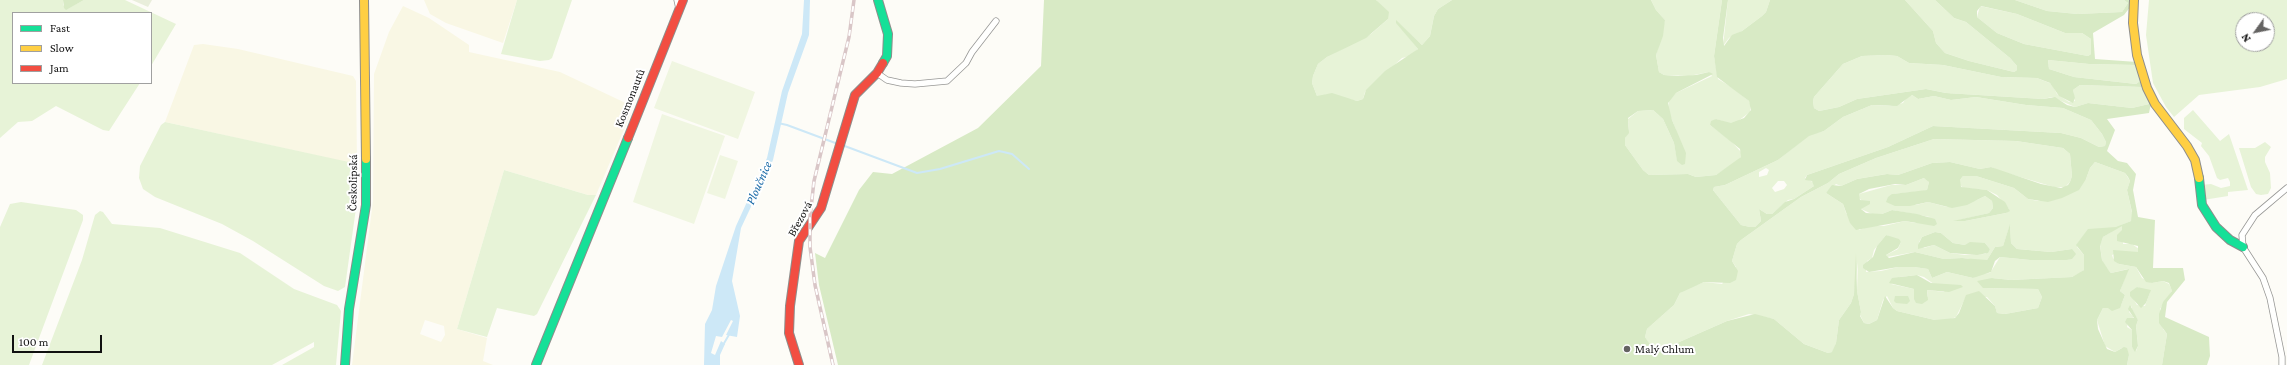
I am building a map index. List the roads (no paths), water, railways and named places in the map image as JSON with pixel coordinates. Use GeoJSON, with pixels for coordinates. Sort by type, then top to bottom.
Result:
{"type":"FeatureCollection","features":[{"type":"Feature","properties":{"kind":"street","name":"Českolipská"},"geometry":{"type":"LineString","coordinates":[[345,365],[349,309],[366,205],[364,0]]}},
{"type":"Feature","properties":{"kind":"street","name":"Kosmonautů"},"geometry":{"type":"LineString","coordinates":[[536,365],[678,9],[677,0]]}},
{"type":"Feature","properties":{"kind":"street"},"geometry":{"type":"LineString","coordinates":[[678,9],[683,0]]}},
{"type":"Feature","properties":{"kind":"street","name":"Březová"},"geometry":{"type":"LineString","coordinates":[[799,365],[789,333],[790,306],[799,241],[821,208],[855,95],[877,73],[887,56],[888,34],[878,0]]}},
{"type":"Feature","properties":{"kind":"street"},"geometry":{"type":"LineString","coordinates":[[2134,0],[2133,23],[2137,55],[2147,88],[2154,104],[2187,146],[2195,160],[2198,168],[2202,205],[2216,227],[2230,240],[2243,247]]}},
{"type":"Feature","properties":{"kind":"street"},"geometry":{"type":"LineString","coordinates":[[877,73],[887,80],[901,83],[915,84],[947,80],[966,63],[972,52],[996,21]]}},
{"type":"Feature","properties":{"kind":"street"},"geometry":{"type":"LineString","coordinates":[[2230,240],[2242,235],[2255,215],[2287,188]]}},
{"type":"Feature","properties":{"kind":"street"},"geometry":{"type":"LineString","coordinates":[[2242,235],[2243,247],[2265,285],[2282,357],[2282,365]]}},
{"type":"Feature","properties":{"kind":"water","name":"Ploučnice"},"geometry":{"type":"Polygon","coordinates":[[[804,0],[810,0],[809,35],[788,93],[773,160],[741,228],[732,281],[740,316],[737,337],[726,335],[733,321],[731,320],[722,337],[716,336],[711,353],[715,355],[721,341],[725,344],[720,355],[720,365],[704,365],[705,324],[712,310],[716,286],[736,226],[767,158],[782,91],[802,34],[804,0]]]}},
{"type":"Feature","properties":{"kind":"waterway"},"geometry":{"type":"LineString","coordinates":[[778,123],[838,144]]}},
{"type":"Feature","properties":{"kind":"waterway"},"geometry":{"type":"LineString","coordinates":[[842,145],[917,173],[940,169],[999,151],[1012,154],[1029,169]]}},
{"type":"Feature","properties":{"kind":"waterway"},"geometry":{"type":"LineString","coordinates":[[723,345],[730,333]]}},
{"type":"Feature","properties":{"kind":"railway"},"geometry":{"type":"LineString","coordinates":[[833,365],[815,285],[810,247],[810,217],[814,181],[849,37],[854,0]]}},
{"type":"Feature","properties":{"kind":"place","name":"Malý Chlum"},"geometry":{"type":"Point","coordinates":[1627,349]}}]}
